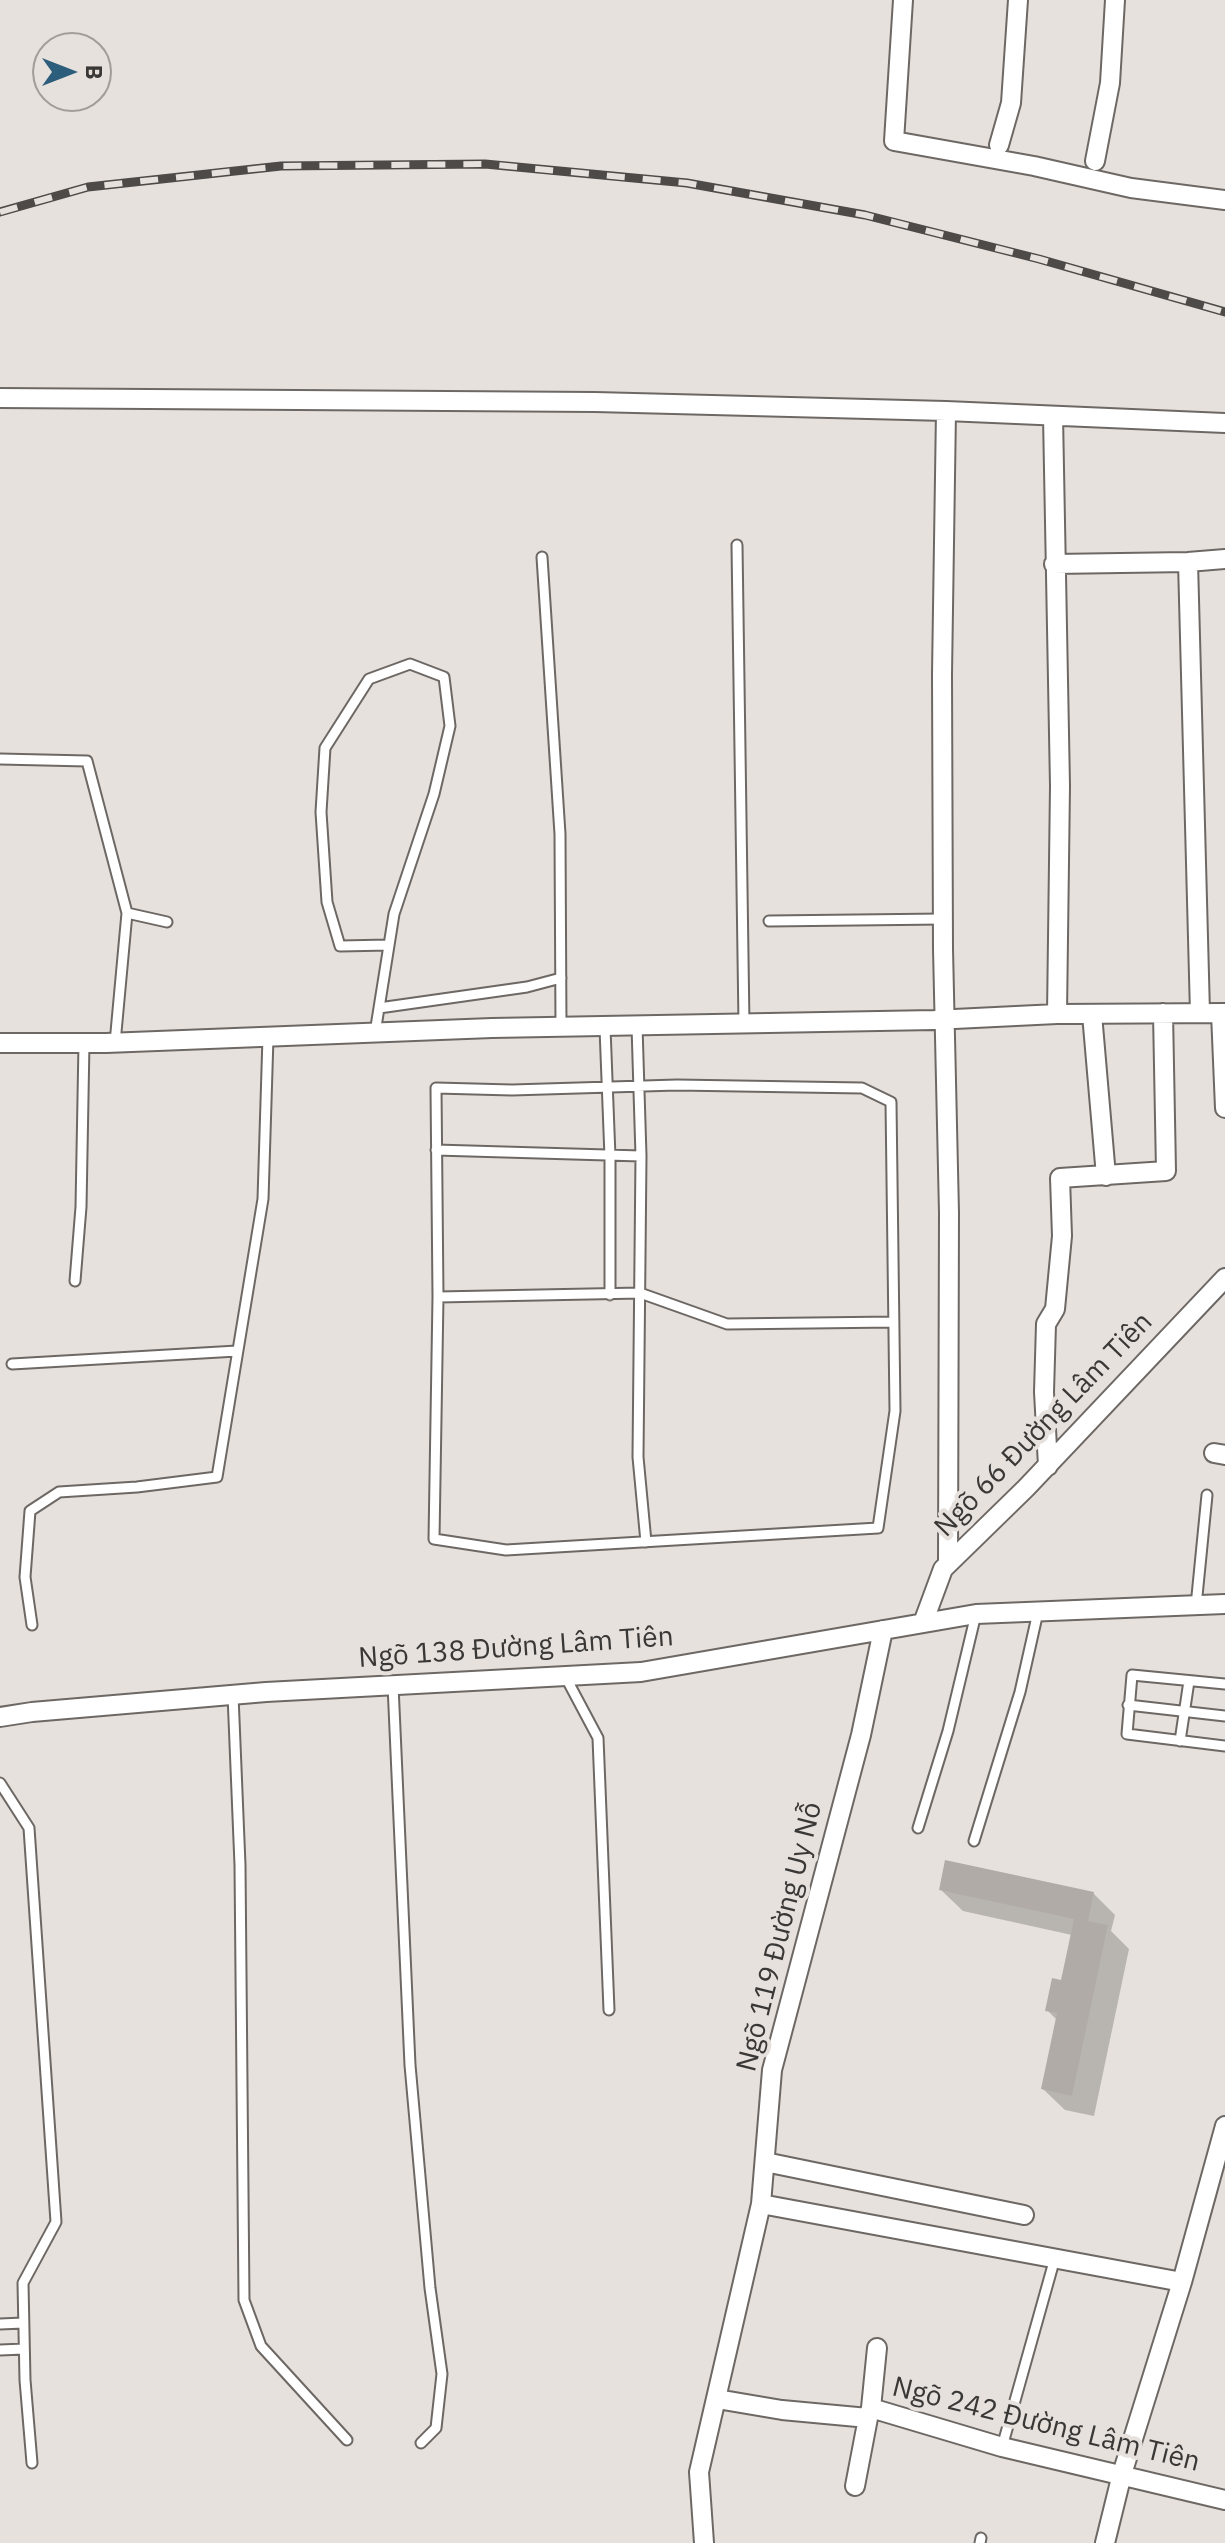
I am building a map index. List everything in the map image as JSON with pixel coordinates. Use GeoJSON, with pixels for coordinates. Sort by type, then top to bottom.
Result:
{"type":"FeatureCollection","features":[{"type":"Feature","properties":{"kind":"street"},"geometry":{"type":"LineString","coordinates":[[903,0],[894,141],[1034,166],[1131,188],[1225,200]]}},
{"type":"Feature","properties":{"kind":"street"},"geometry":{"type":"LineString","coordinates":[[999,145],[1011,103],[1018,0]]}},
{"type":"Feature","properties":{"kind":"street"},"geometry":{"type":"LineString","coordinates":[[1095,161],[1110,83],[1115,0]]}},
{"type":"Feature","properties":{"kind":"street"},"geometry":{"type":"LineString","coordinates":[[0,398],[595,402],[946,411],[1225,423]]}},
{"type":"Feature","properties":{"kind":"street"},"geometry":{"type":"LineString","coordinates":[[946,411],[942,674],[944,1020],[949,1213],[948,1563]]}},
{"type":"Feature","properties":{"kind":"street"},"geometry":{"type":"LineString","coordinates":[[1053,416],[1060,786],[1057,1014]]}},
{"type":"Feature","properties":{"kind":"street"},"geometry":{"type":"LineString","coordinates":[[1054,564],[1225,559]]}},
{"type":"Feature","properties":{"kind":"street"},"geometry":{"type":"LineString","coordinates":[[1188,562],[1200,1013]]}},
{"type":"Feature","properties":{"kind":"street"},"geometry":{"type":"LineString","coordinates":[[1048,1466],[1044,1392],[1046,1324],[1055,1309],[1062,1236],[1060,1178],[1166,1171],[1163,1013]]}},
{"type":"Feature","properties":{"kind":"street"},"geometry":{"type":"LineString","coordinates":[[0,1043],[115,1043],[561,1027],[944,1020],[1057,1014],[1223,1013],[1225,1108]]}},
{"type":"Feature","properties":{"kind":"street"},"geometry":{"type":"LineString","coordinates":[[1092,1014],[1106,1176]]}},
{"type":"Feature","properties":{"kind":"street","name":"Ngõ 66 Đường Lâm Tiên"},"geometry":{"type":"LineString","coordinates":[[923,1623],[948,1563],[1048,1466],[1225,1278]]}},
{"type":"Feature","properties":{"kind":"street","name":"Ngõ 138 Đường Lâm Tiên"},"geometry":{"type":"LineString","coordinates":[[0,1717],[233,1695],[641,1672],[976,1614],[1225,1604]]}},
{"type":"Feature","properties":{"kind":"street","name":"Ngõ 119 Đường Uy Nỗ"},"geometry":{"type":"LineString","coordinates":[[704,2543],[699,2472],[761,2204],[772,2070],[861,1735],[883,1630]]}},
{"type":"Feature","properties":{"kind":"street"},"geometry":{"type":"LineString","coordinates":[[1105,2543],[1122,2474],[1182,2282],[1225,2126]]}},
{"type":"Feature","properties":{"kind":"street"},"geometry":{"type":"LineString","coordinates":[[765,2162],[1024,2215]]}},
{"type":"Feature","properties":{"kind":"street"},"geometry":{"type":"LineString","coordinates":[[761,2204],[1182,2282]]}},
{"type":"Feature","properties":{"kind":"street"},"geometry":{"type":"LineString","coordinates":[[855,2486],[870,2413],[877,2348]]}},
{"type":"Feature","properties":{"kind":"street","name":"Ngõ 242 Đường Lâm Tiên"},"geometry":{"type":"LineString","coordinates":[[717,2399],[782,2410],[870,2413],[1225,2500]]}},
{"type":"Feature","properties":{"kind":"lane"},"geometry":{"type":"LineString","coordinates":[[737,545],[744,1024]]}},
{"type":"Feature","properties":{"kind":"lane"},"geometry":{"type":"LineString","coordinates":[[542,557],[560,834],[561,1027]]}},
{"type":"Feature","properties":{"kind":"lane"},"geometry":{"type":"LineString","coordinates":[[375,1033],[394,914],[434,794],[450,726],[444,677],[410,664],[369,679],[325,748],[321,812],[327,902],[340,946],[389,945]]}},
{"type":"Feature","properties":{"kind":"lane"},"geometry":{"type":"LineString","coordinates":[[0,759],[87,761],[127,913],[115,1043]]}},
{"type":"Feature","properties":{"kind":"lane"},"geometry":{"type":"LineString","coordinates":[[127,913],[167,922]]}},
{"type":"Feature","properties":{"kind":"lane"},"geometry":{"type":"LineString","coordinates":[[769,921],[943,919]]}},
{"type":"Feature","properties":{"kind":"lane"},"geometry":{"type":"LineString","coordinates":[[379,1008],[527,987],[561,978]]}},
{"type":"Feature","properties":{"kind":"lane"},"geometry":{"type":"LineString","coordinates":[[637,1026],[641,1156],[638,1457],[646,1542]]}},
{"type":"Feature","properties":{"kind":"lane"},"geometry":{"type":"LineString","coordinates":[[605,1028],[610,1157],[610,1295]]}},
{"type":"Feature","properties":{"kind":"lane"},"geometry":{"type":"LineString","coordinates":[[32,1625],[25,1577],[30,1511],[59,1492],[217,1477],[263,1199],[268,1037]]}},
{"type":"Feature","properties":{"kind":"lane"},"geometry":{"type":"LineString","coordinates":[[75,1281],[81,1207],[84,1043]]}},
{"type":"Feature","properties":{"kind":"lane"},"geometry":{"type":"LineString","coordinates":[[606,1087],[862,1088],[891,1102],[895,1411],[878,1528],[506,1550],[434,1539],[438,1297],[436,1088],[512,1090],[606,1087]]}},
{"type":"Feature","properties":{"kind":"lane"},"geometry":{"type":"LineString","coordinates":[[436,1150],[641,1156]]}},
{"type":"Feature","properties":{"kind":"lane"},"geometry":{"type":"LineString","coordinates":[[438,1297],[640,1293],[727,1324],[894,1322]]}},
{"type":"Feature","properties":{"kind":"lane"},"geometry":{"type":"LineString","coordinates":[[12,1364],[237,1351]]}},
{"type":"Feature","properties":{"kind":"lane"},"geometry":{"type":"LineString","coordinates":[[1196,1606],[1207,1495]]}},
{"type":"Feature","properties":{"kind":"lane"},"geometry":{"type":"LineString","coordinates":[[974,1841],[1020,1692],[1038,1612]]}},
{"type":"Feature","properties":{"kind":"lane"},"geometry":{"type":"LineString","coordinates":[[918,1828],[948,1731],[976,1614]]}},
{"type":"Feature","properties":{"kind":"lane"},"geometry":{"type":"LineString","coordinates":[[1225,1684],[1132,1675],[1127,1734],[1225,1746]]}},
{"type":"Feature","properties":{"kind":"lane"},"geometry":{"type":"LineString","coordinates":[[565,1676],[598,1738],[609,2010]]}},
{"type":"Feature","properties":{"kind":"lane"},"geometry":{"type":"LineString","coordinates":[[1180,1741],[1189,1681]]}},
{"type":"Feature","properties":{"kind":"lane"},"geometry":{"type":"LineString","coordinates":[[393,1685],[410,2065],[430,2288],[442,2374],[436,2428],[421,2443]]}},
{"type":"Feature","properties":{"kind":"lane"},"geometry":{"type":"LineString","coordinates":[[233,1695],[240,1865],[244,2300],[261,2346],[347,2440]]}},
{"type":"Feature","properties":{"kind":"lane"},"geometry":{"type":"LineString","coordinates":[[1128,1705],[1225,1716]]}},
{"type":"Feature","properties":{"kind":"lane"},"geometry":{"type":"LineString","coordinates":[[0,1783],[29,1828],[56,2222],[23,2283],[32,2463]]}},
{"type":"Feature","properties":{"kind":"lane"},"geometry":{"type":"LineString","coordinates":[[1002,2447],[1055,2258]]}},
{"type":"Feature","properties":{"kind":"lane"},"geometry":{"type":"LineString","coordinates":[[0,2324],[23,2323]]}},
{"type":"Feature","properties":{"kind":"lane"},"geometry":{"type":"LineString","coordinates":[[0,2350],[24,2349]]}},
{"type":"Feature","properties":{"kind":"building"},"geometry":{"type":"Polygon","coordinates":[[[945,1860],[1094,1892],[1088,1921],[1108,1925],[1072,2096],[1041,2089],[1057,2013],[1045,2011],[1052,1978],[1061,1980],[1074,1919],[939,1890],[945,1860]]]}},
{"type":"Feature","properties":{"kind":"railway"},"geometry":{"type":"LineString","coordinates":[[0,212],[88,187],[281,166],[485,164],[687,183],[865,215],[1039,259],[1225,312]]}}]}
